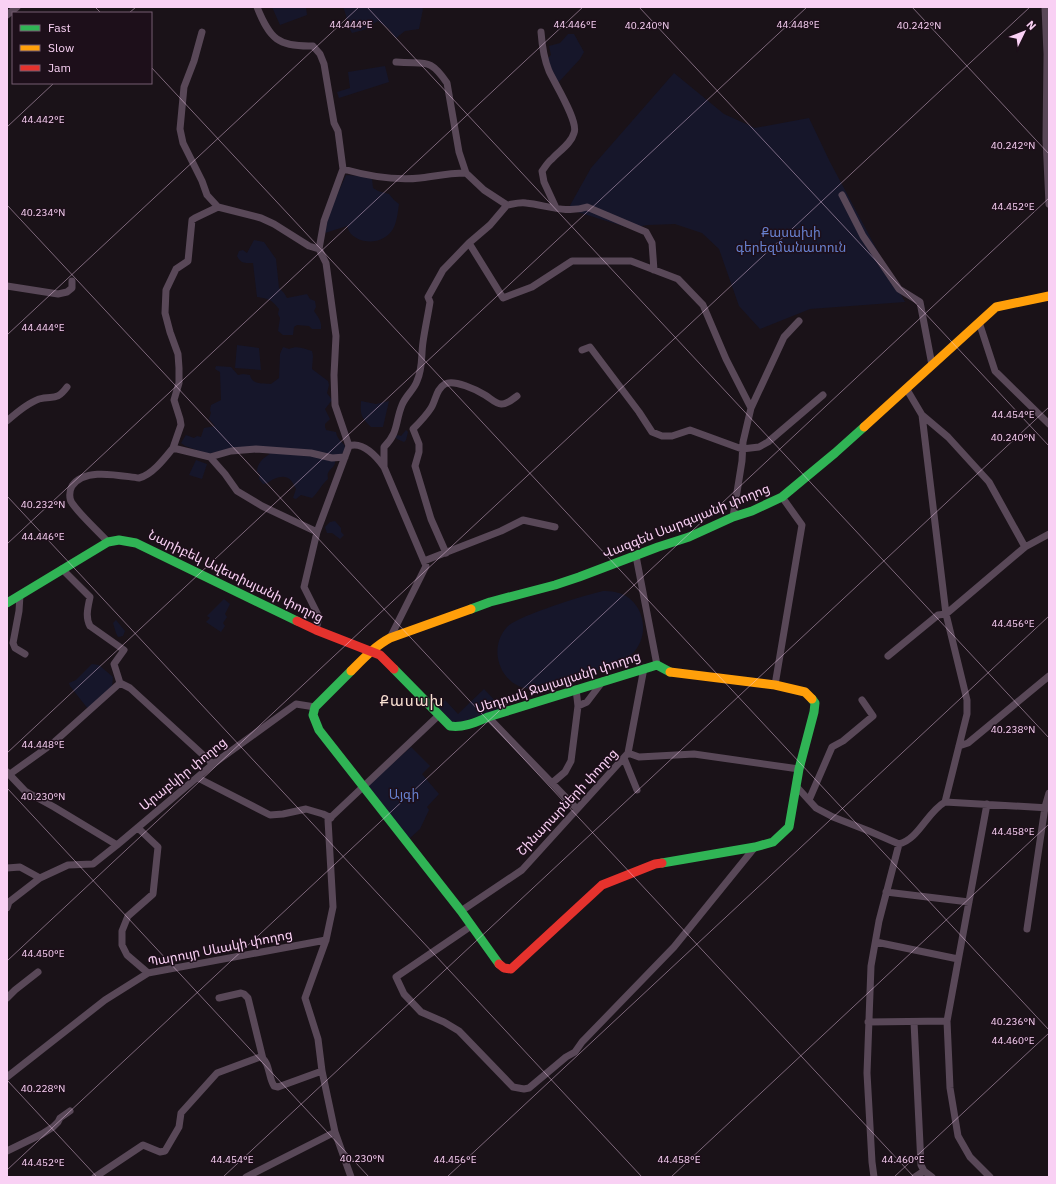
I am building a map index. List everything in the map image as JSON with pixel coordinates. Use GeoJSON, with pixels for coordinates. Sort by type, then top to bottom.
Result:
{"type":"FeatureCollection","features":[{"type":"Feature","properties":{"kind":"street"},"geometry":{"type":"LineString","coordinates":[[7,15],[17,7]]}},
{"type":"Feature","properties":{"kind":"street"},"geometry":{"type":"LineString","coordinates":[[257,7],[270,34],[285,44],[313,46],[320,54],[324,64],[334,123],[338,131],[343,170],[324,221],[318,249]]}},
{"type":"Feature","properties":{"kind":"street"},"geometry":{"type":"LineString","coordinates":[[1045,7],[1048,54],[1049,204]]}},
{"type":"Feature","properties":{"kind":"street"},"geometry":{"type":"LineString","coordinates":[[202,32],[194,61],[184,87],[180,128],[183,143],[202,180],[207,195],[218,207],[262,218],[274,224],[309,246],[318,249],[326,262],[336,336],[334,376],[335,405],[349,446],[317,532],[304,587],[319,617],[316,630]]}},
{"type":"Feature","properties":{"kind":"street"},"geometry":{"type":"LineString","coordinates":[[541,32],[542,44],[548,69],[557,89],[569,108],[575,131],[572,138],[551,159],[542,171],[544,182],[556,208]]}},
{"type":"Feature","properties":{"kind":"street"},"geometry":{"type":"LineString","coordinates":[[396,62],[430,64],[437,69],[447,83],[458,152],[466,173],[484,190],[507,205]]}},
{"type":"Feature","properties":{"kind":"street"},"geometry":{"type":"LineString","coordinates":[[343,170],[371,177],[397,178],[419,178],[442,174],[466,173]]}},
{"type":"Feature","properties":{"kind":"street"},"geometry":{"type":"LineString","coordinates":[[842,196],[863,236],[899,289],[920,302],[932,365]]}},
{"type":"Feature","properties":{"kind":"street"},"geometry":{"type":"LineString","coordinates":[[384,468],[384,447],[391,440],[396,431],[401,406],[406,396],[417,383],[420,372],[430,302],[428,296],[443,270],[469,243],[490,225],[507,205],[524,202],[556,208],[578,210],[587,207],[646,232],[652,243],[654,270]]}},
{"type":"Feature","properties":{"kind":"street"},"geometry":{"type":"LineString","coordinates":[[108,542],[71,502],[69,494],[70,488],[78,481],[96,474],[139,478],[144,477],[159,464],[173,448],[181,425],[174,400],[178,383],[179,368],[178,354],[165,313],[166,290],[176,269],[188,261],[192,220],[218,207]]}},
{"type":"Feature","properties":{"kind":"street"},"geometry":{"type":"LineString","coordinates":[[469,243],[503,298],[532,287],[572,260],[631,261],[678,279],[703,305],[726,359],[751,408]]}},
{"type":"Feature","properties":{"kind":"street"},"geometry":{"type":"LineString","coordinates":[[7,286],[58,294],[67,292],[72,288],[72,281]]}},
{"type":"Feature","properties":{"kind":"street","name":"Վազգեն Սարգսյանի փողոց"},"geometry":{"type":"LineString","coordinates":[[370,652],[390,638],[490,602],[580,577],[658,547],[689,537],[782,497],[835,453],[996,307],[1049,296]]}},
{"type":"Feature","properties":{"kind":"street"},"geometry":{"type":"LineString","coordinates":[[733,517],[742,449],[751,408],[784,337],[799,321]]}},
{"type":"Feature","properties":{"kind":"street"},"geometry":{"type":"LineString","coordinates":[[979,322],[995,371],[1049,424]]}},
{"type":"Feature","properties":{"kind":"street"},"geometry":{"type":"LineString","coordinates":[[582,350],[590,346],[652,432],[662,436],[672,436],[690,430],[742,449],[759,448],[823,395]]}},
{"type":"Feature","properties":{"kind":"street"},"geometry":{"type":"LineString","coordinates":[[446,553],[431,519],[415,466],[419,452],[419,444],[413,429],[432,406],[439,389],[451,382],[484,394],[501,404],[505,404],[518,396]]}},
{"type":"Feature","properties":{"kind":"street"},"geometry":{"type":"LineString","coordinates":[[7,421],[23,408],[39,399],[58,397],[67,387]]}},
{"type":"Feature","properties":{"kind":"street"},"geometry":{"type":"LineString","coordinates":[[906,388],[922,415],[948,437],[989,482],[1025,547]]}},
{"type":"Feature","properties":{"kind":"street"},"geometry":{"type":"LineString","coordinates":[[922,415],[946,614],[967,700],[967,714],[945,802]]}},
{"type":"Feature","properties":{"kind":"street"},"geometry":{"type":"LineString","coordinates":[[349,446],[353,445],[364,448],[379,461],[384,468],[426,566],[390,638]]}},
{"type":"Feature","properties":{"kind":"street"},"geometry":{"type":"LineString","coordinates":[[173,448],[210,457],[231,451],[251,449],[311,453],[332,458],[345,457]]}},
{"type":"Feature","properties":{"kind":"street"},"geometry":{"type":"LineString","coordinates":[[210,457],[237,491],[262,506],[317,532]]}},
{"type":"Feature","properties":{"kind":"street"},"geometry":{"type":"LineString","coordinates":[[774,685],[802,525],[782,497]]}},
{"type":"Feature","properties":{"kind":"street"},"geometry":{"type":"LineString","coordinates":[[424,561],[501,531],[523,520],[555,527]]}},
{"type":"Feature","properties":{"kind":"street"},"geometry":{"type":"LineString","coordinates":[[888,656],[938,615],[946,614],[1025,547],[1049,534]]}},
{"type":"Feature","properties":{"kind":"street","name":"Նարիբեկ Ավետիսյանի փողոց"},"geometry":{"type":"LineString","coordinates":[[7,602],[108,542],[119,540],[136,543],[316,630],[370,652]]}},
{"type":"Feature","properties":{"kind":"street"},"geometry":{"type":"LineString","coordinates":[[636,556],[657,665]]}},
{"type":"Feature","properties":{"kind":"street"},"geometry":{"type":"LineString","coordinates":[[62,569],[90,597],[87,616],[90,626],[124,650],[114,664],[120,683],[130,688],[213,764]]}},
{"type":"Feature","properties":{"kind":"street"},"geometry":{"type":"LineString","coordinates":[[20,595],[19,611],[13,643],[15,648],[25,654]]}},
{"type":"Feature","properties":{"kind":"street"},"geometry":{"type":"LineString","coordinates":[[370,652],[315,707],[313,715],[319,730],[461,911],[498,963],[504,968],[511,969],[602,885],[656,864],[755,847],[773,842],[789,827],[799,769]]}},
{"type":"Feature","properties":{"kind":"street","name":"Սեդրակ Ջալալյանի փողոց"},"geometry":{"type":"LineString","coordinates":[[370,652],[380,656],[438,716],[450,726],[457,728],[576,689],[657,665],[669,672],[774,685],[805,692],[815,703],[799,769]]}},
{"type":"Feature","properties":{"kind":"street"},"geometry":{"type":"LineString","coordinates":[[637,790],[626,756],[644,668]]}},
{"type":"Feature","properties":{"kind":"street"},"geometry":{"type":"LineString","coordinates":[[959,746],[968,743],[1049,676]]}},
{"type":"Feature","properties":{"kind":"street"},"geometry":{"type":"LineString","coordinates":[[578,706],[587,702],[603,681]]}},
{"type":"Feature","properties":{"kind":"street"},"geometry":{"type":"LineString","coordinates":[[117,845],[25,791],[8,773],[52,744],[120,683]]}},
{"type":"Feature","properties":{"kind":"street"},"geometry":{"type":"LineString","coordinates":[[552,783],[563,774],[569,766],[578,706],[576,689]]}},
{"type":"Feature","properties":{"kind":"street"},"geometry":{"type":"LineString","coordinates":[[809,800],[832,747],[843,741],[873,716],[862,700]]}},
{"type":"Feature","properties":{"kind":"street","name":"Արաբկիր փողոց"},"geometry":{"type":"LineString","coordinates":[[7,908],[9,902],[40,878],[68,865],[93,864],[213,764],[296,704],[315,707]]}},
{"type":"Feature","properties":{"kind":"street"},"geometry":{"type":"LineString","coordinates":[[351,1177],[335,1132],[322,1071],[318,1038],[305,998],[326,940],[332,907],[328,820],[438,716]]}},
{"type":"Feature","properties":{"kind":"street"},"geometry":{"type":"LineString","coordinates":[[488,717],[577,809]]}},
{"type":"Feature","properties":{"kind":"street","name":"Շինարարների փողոց"},"geometry":{"type":"LineString","coordinates":[[461,911],[522,870],[626,756],[639,757],[694,754],[799,769]]}},
{"type":"Feature","properties":{"kind":"street"},"geometry":{"type":"LineString","coordinates":[[198,778],[270,815],[306,809],[331,818]]}},
{"type":"Feature","properties":{"kind":"street"},"geometry":{"type":"LineString","coordinates":[[796,786],[816,808],[833,818],[899,844],[906,842],[932,812],[939,805],[945,802],[1047,808]]}},
{"type":"Feature","properties":{"kind":"street"},"geometry":{"type":"LineString","coordinates":[[1027,929],[1049,794]]}},
{"type":"Feature","properties":{"kind":"street"},"geometry":{"type":"LineString","coordinates":[[987,804],[947,1021],[950,1088],[958,1136],[970,1156],[990,1177]]}},
{"type":"Feature","properties":{"kind":"street"},"geometry":{"type":"LineString","coordinates":[[138,828],[158,847],[153,894],[128,916],[122,931],[122,945],[127,955],[148,973]]}},
{"type":"Feature","properties":{"kind":"street"},"geometry":{"type":"LineString","coordinates":[[874,1177],[867,1073],[871,966],[879,921],[899,844]]}},
{"type":"Feature","properties":{"kind":"street"},"geometry":{"type":"LineString","coordinates":[[471,926],[396,977],[404,994],[421,1012],[444,1022],[459,1031],[513,1087],[524,1089],[529,1088],[566,1057],[575,1052],[582,1042],[674,947],[755,847]]}},
{"type":"Feature","properties":{"kind":"street"},"geometry":{"type":"LineString","coordinates":[[7,868],[20,867],[40,878]]}},
{"type":"Feature","properties":{"kind":"street"},"geometry":{"type":"LineString","coordinates":[[886,892],[969,902]]}},
{"type":"Feature","properties":{"kind":"street","name":"Պարույր Սևակի փողոց"},"geometry":{"type":"LineString","coordinates":[[7,1077],[105,1000],[148,973],[326,940]]}},
{"type":"Feature","properties":{"kind":"street"},"geometry":{"type":"LineString","coordinates":[[876,942],[958,960]]}},
{"type":"Feature","properties":{"kind":"street"},"geometry":{"type":"LineString","coordinates":[[7,998],[38,972]]}},
{"type":"Feature","properties":{"kind":"street"},"geometry":{"type":"LineString","coordinates":[[219,998],[241,993],[248,998],[263,1059],[266,1063],[274,1086],[278,1087],[322,1071]]}},
{"type":"Feature","properties":{"kind":"street"},"geometry":{"type":"LineString","coordinates":[[868,1022],[947,1021]]}},
{"type":"Feature","properties":{"kind":"street"},"geometry":{"type":"LineString","coordinates":[[914,1022],[921,1165],[924,1171],[932,1177]]}},
{"type":"Feature","properties":{"kind":"street"},"geometry":{"type":"LineString","coordinates":[[95,1177],[143,1145],[160,1152],[165,1151],[179,1127],[181,1114],[217,1072],[260,1057],[263,1059]]}},
{"type":"Feature","properties":{"kind":"street"},"geometry":{"type":"LineString","coordinates":[[7,1151],[53,1128],[60,1118],[70,1111]]}},
{"type":"Feature","properties":{"kind":"street"},"geometry":{"type":"LineString","coordinates":[[246,1177],[335,1132]]}},
{"type":"Feature","properties":{"kind":"street"},"geometry":{"type":"LineString","coordinates":[[916,1177],[924,1171]]}},
{"type":"Feature","properties":{"kind":"green space"},"geometry":{"type":"Polygon","coordinates":[[[272,7],[306,7],[307,15],[280,25],[272,7]]]}},
{"type":"Feature","properties":{"kind":"green space"},"geometry":{"type":"Polygon","coordinates":[[[343,7],[422,7],[423,9],[419,29],[405,31],[396,38],[388,28],[378,21],[363,30],[352,33],[343,7]]]}},
{"type":"Feature","properties":{"kind":"green space"},"geometry":{"type":"Polygon","coordinates":[[[568,34],[574,34],[584,52],[580,59],[557,84],[549,63],[548,58],[551,55],[549,46],[560,43],[568,34]]]}},
{"type":"Feature","properties":{"kind":"green space"},"geometry":{"type":"Polygon","coordinates":[[[385,66],[389,82],[339,98],[337,92],[350,88],[348,72],[385,66]]]}},
{"type":"Feature","properties":{"kind":"green space","name":"Քասախի գերեզմանատուն"},"geometry":{"type":"Polygon","coordinates":[[[674,73],[724,114],[755,128],[809,118],[830,162],[905,302],[810,309],[760,329],[739,306],[719,249],[702,233],[675,224],[648,225],[629,228],[568,209],[591,168],[674,73]]]}},
{"type":"Feature","properties":{"kind":"green space"},"geometry":{"type":"Polygon","coordinates":[[[346,175],[372,179],[373,188],[389,194],[399,204],[393,229],[385,237],[374,241],[362,240],[351,234],[347,226],[325,233],[329,213],[346,175]]]}},
{"type":"Feature","properties":{"kind":"green space"},"geometry":{"type":"Polygon","coordinates":[[[254,240],[264,242],[276,259],[279,288],[287,298],[307,294],[310,299],[315,301],[316,307],[314,311],[320,321],[321,329],[312,329],[309,326],[297,325],[294,327],[293,335],[283,335],[278,331],[280,318],[278,314],[279,309],[270,300],[257,297],[253,263],[242,262],[237,256],[239,251],[243,250],[247,253],[254,240]]]}},
{"type":"Feature","properties":{"kind":"green space"},"geometry":{"type":"Polygon","coordinates":[[[237,345],[259,348],[261,370],[235,368],[237,345]]]}},
{"type":"Feature","properties":{"kind":"green space"},"geometry":{"type":"Polygon","coordinates":[[[283,347],[289,349],[298,347],[312,351],[312,369],[328,381],[329,385],[327,393],[332,400],[325,409],[330,419],[325,424],[326,430],[336,432],[337,437],[345,447],[335,460],[334,466],[329,471],[328,479],[312,498],[301,495],[296,499],[293,498],[296,489],[292,482],[285,477],[263,484],[259,479],[260,474],[257,472],[257,469],[261,461],[270,454],[258,447],[229,449],[208,454],[185,446],[181,443],[186,435],[194,438],[197,436],[201,437],[204,428],[215,426],[209,419],[211,405],[221,400],[220,372],[215,369],[216,366],[231,367],[238,375],[250,375],[255,382],[271,384],[279,378],[280,354],[283,347]]]}},
{"type":"Feature","properties":{"kind":"green space"},"geometry":{"type":"Polygon","coordinates":[[[361,401],[376,404],[389,401],[383,427],[371,427],[365,421],[361,413],[361,401]]]}},
{"type":"Feature","properties":{"kind":"green space"},"geometry":{"type":"Polygon","coordinates":[[[406,430],[408,432],[404,442],[395,437],[398,435],[401,436],[406,430]]]}},
{"type":"Feature","properties":{"kind":"green space"},"geometry":{"type":"Polygon","coordinates":[[[196,460],[207,464],[202,479],[189,475],[196,460]]]}},
{"type":"Feature","properties":{"kind":"green space"},"geometry":{"type":"Polygon","coordinates":[[[335,521],[341,528],[341,532],[344,535],[340,539],[332,533],[327,533],[325,527],[330,522],[335,521]]]}},
{"type":"Feature","properties":{"kind":"green space"},"geometry":{"type":"Polygon","coordinates":[[[603,591],[615,592],[626,596],[633,601],[638,608],[643,624],[643,632],[641,640],[632,654],[610,666],[539,689],[530,689],[520,686],[511,681],[504,674],[500,665],[498,646],[501,636],[507,627],[513,622],[537,612],[567,601],[603,591]]]}},
{"type":"Feature","properties":{"kind":"green space"},"geometry":{"type":"Polygon","coordinates":[[[224,599],[230,604],[225,614],[227,617],[223,623],[225,626],[221,632],[206,622],[210,618],[207,616],[224,599]]]}},
{"type":"Feature","properties":{"kind":"green space"},"geometry":{"type":"Polygon","coordinates":[[[116,620],[125,631],[123,636],[118,637],[116,633],[113,623],[116,620]]]}},
{"type":"Feature","properties":{"kind":"green space"},"geometry":{"type":"Polygon","coordinates":[[[92,664],[99,665],[113,677],[112,687],[88,709],[69,683],[76,680],[92,664]]]}},
{"type":"Feature","properties":{"kind":"green space"},"geometry":{"type":"Polygon","coordinates":[[[484,689],[502,708],[459,723],[453,723],[438,707],[445,700],[458,714],[484,689]]]}},
{"type":"Feature","properties":{"kind":"green space","name":"Այգի"},"geometry":{"type":"Polygon","coordinates":[[[411,747],[430,766],[422,774],[439,794],[427,807],[429,810],[420,829],[409,839],[364,789],[411,747]]]}},
{"type":"Feature","properties":{"kind":"traffic: fast"},"geometry":{"type":"LineString","coordinates":[[471,609],[490,602],[555,585],[579,577],[689,537],[733,517],[752,511],[782,497],[864,427]]}},
{"type":"Feature","properties":{"kind":"traffic: fast"},"geometry":{"type":"LineString","coordinates":[[7,603],[108,542],[119,540],[136,543],[297,621]]}},
{"type":"Feature","properties":{"kind":"traffic: fast"},"geometry":{"type":"LineString","coordinates":[[394,669],[450,726],[470,724],[488,717],[657,665],[670,672]]}},
{"type":"Feature","properties":{"kind":"traffic: fast"},"geometry":{"type":"LineString","coordinates":[[351,671],[315,707],[313,715],[319,730],[461,911],[499,964]]}},
{"type":"Feature","properties":{"kind":"traffic: fast"},"geometry":{"type":"LineString","coordinates":[[662,863],[755,847],[773,842],[789,827],[799,769],[814,712],[815,703],[812,699]]}},
{"type":"Feature","properties":{"kind":"traffic: slow"},"geometry":{"type":"LineString","coordinates":[[864,427],[996,307],[1049,296]]}},
{"type":"Feature","properties":{"kind":"traffic: slow"},"geometry":{"type":"LineString","coordinates":[[351,671],[374,649],[390,638],[471,609]]}},
{"type":"Feature","properties":{"kind":"traffic: slow"},"geometry":{"type":"LineString","coordinates":[[670,672],[775,685],[805,692],[812,699]]}},
{"type":"Feature","properties":{"kind":"traffic: jam"},"geometry":{"type":"LineString","coordinates":[[297,621],[380,655],[394,669]]}},
{"type":"Feature","properties":{"kind":"traffic: jam"},"geometry":{"type":"LineString","coordinates":[[499,964],[504,968],[511,969],[602,885],[655,864],[662,863]]}},
{"type":"Feature","properties":{"kind":"district","name":"Քասախ"},"geometry":{"type":"Point","coordinates":[412,700]}}]}
